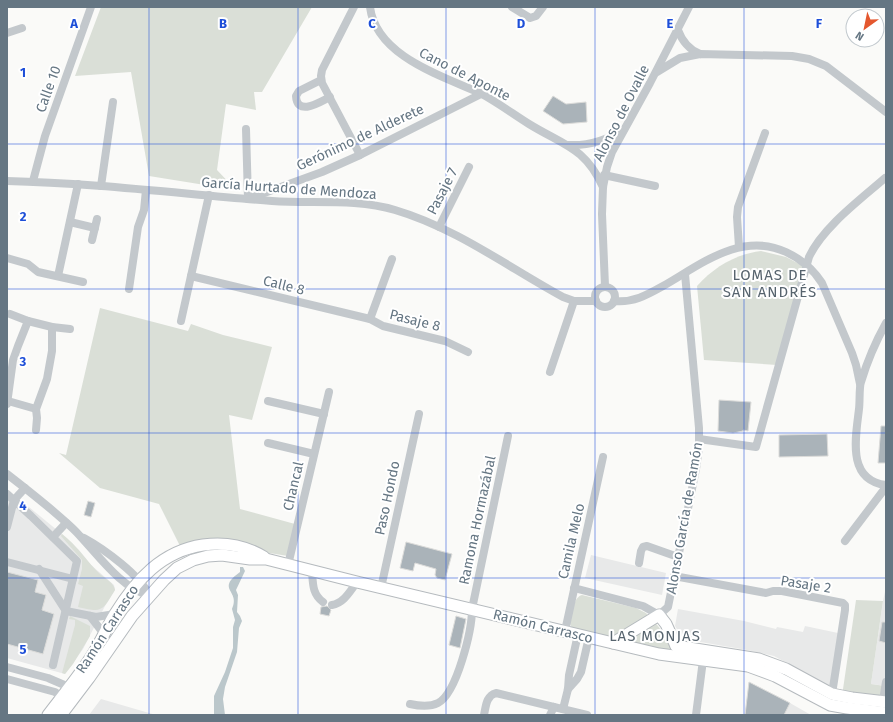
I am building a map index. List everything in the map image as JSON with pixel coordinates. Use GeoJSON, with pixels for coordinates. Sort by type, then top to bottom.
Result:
{"type":"FeatureCollection","features":[{"type":"Feature","properties":{"kind":"main road","name":"Ramón Carrasco"},"geometry":{"type":"LineString","coordinates":[[48,715],[88,661],[115,614],[136,584],[157,564],[171,554],[198,546],[218,544],[235,546],[248,550],[266,559],[312,571],[669,656],[748,666],[765,672],[834,706],[884,707]]}},
{"type":"Feature","properties":{"kind":"main road","name":"Ramón Carrasco"},"geometry":{"type":"LineString","coordinates":[[61,715],[132,616],[149,595],[177,568],[200,558],[222,555],[250,559],[266,559]]}},
{"type":"Feature","properties":{"kind":"main road","name":"Alonso García de Ramón"},"geometry":{"type":"LineString","coordinates":[[613,643],[659,616]]}},
{"type":"Feature","properties":{"kind":"main road"},"geometry":{"type":"LineString","coordinates":[[659,616],[666,624],[676,646],[674,652],[669,656]]}},
{"type":"Feature","properties":{"kind":"main road"},"geometry":{"type":"LineString","coordinates":[[676,646],[746,656],[768,661],[832,694],[884,707]]}},
{"type":"Feature","properties":{"kind":"street","name":"Calle 10"},"geometry":{"type":"LineString","coordinates":[[33,181],[45,136],[91,7]]}},
{"type":"Feature","properties":{"kind":"street"},"geometry":{"type":"LineString","coordinates":[[354,7],[322,70],[321,80],[360,155]]}},
{"type":"Feature","properties":{"kind":"street","name":"Cano de Aponte"},"geometry":{"type":"LineString","coordinates":[[370,7],[372,18],[381,33],[387,42],[401,54],[416,64],[481,94],[537,129],[568,145],[580,154],[589,164],[603,187]]}},
{"type":"Feature","properties":{"kind":"street"},"geometry":{"type":"LineString","coordinates":[[512,7],[530,18],[536,16],[543,7]]}},
{"type":"Feature","properties":{"kind":"street","name":"Alonso de Ovalle"},"geometry":{"type":"LineString","coordinates":[[605,286],[602,214],[604,175],[612,152],[656,72],[689,7]]}},
{"type":"Feature","properties":{"kind":"street"},"geometry":{"type":"LineString","coordinates":[[7,33],[22,28]]}},
{"type":"Feature","properties":{"kind":"street"},"geometry":{"type":"LineString","coordinates":[[678,30],[685,44],[700,54]]}},
{"type":"Feature","properties":{"kind":"street"},"geometry":{"type":"LineString","coordinates":[[656,72],[680,58],[700,54],[785,55],[809,59],[826,66],[886,112]]}},
{"type":"Feature","properties":{"kind":"street"},"geometry":{"type":"LineString","coordinates":[[321,80],[299,91],[296,96],[296,101],[301,107],[306,108],[330,97]]}},
{"type":"Feature","properties":{"kind":"street","name":"Gerónimo de Alderete"},"geometry":{"type":"LineString","coordinates":[[248,199],[322,172],[360,155],[481,94]]}},
{"type":"Feature","properties":{"kind":"street"},"geometry":{"type":"LineString","coordinates":[[101,186],[113,102]]}},
{"type":"Feature","properties":{"kind":"street"},"geometry":{"type":"LineString","coordinates":[[246,129],[248,199]]}},
{"type":"Feature","properties":{"kind":"street"},"geometry":{"type":"LineString","coordinates":[[568,145],[599,142],[624,129]]}},
{"type":"Feature","properties":{"kind":"street"},"geometry":{"type":"LineString","coordinates":[[739,247],[737,216],[738,207],[765,133]]}},
{"type":"Feature","properties":{"kind":"street","name":"Pasaje 7"},"geometry":{"type":"LineString","coordinates":[[439,227],[469,167]]}},
{"type":"Feature","properties":{"kind":"street"},"geometry":{"type":"LineString","coordinates":[[604,175],[655,186]]}},
{"type":"Feature","properties":{"kind":"street"},"geometry":{"type":"LineString","coordinates":[[699,439],[756,447],[807,265],[813,249],[822,236],[885,178]]}},
{"type":"Feature","properties":{"kind":"street","name":"García Hurtado de Mendoza"},"geometry":{"type":"LineString","coordinates":[[7,180],[78,184],[273,201],[374,205],[403,213],[439,227],[484,251],[563,297],[574,301],[596,301]]}},
{"type":"Feature","properties":{"kind":"street"},"geometry":{"type":"LineString","coordinates":[[58,276],[78,184]]}},
{"type":"Feature","properties":{"kind":"street"},"geometry":{"type":"LineString","coordinates":[[129,289],[138,227],[144,210],[146,190]]}},
{"type":"Feature","properties":{"kind":"street"},"geometry":{"type":"LineString","coordinates":[[181,321],[209,195]]}},
{"type":"Feature","properties":{"kind":"street"},"geometry":{"type":"LineString","coordinates":[[92,240],[96,219]]}},
{"type":"Feature","properties":{"kind":"street"},"geometry":{"type":"LineString","coordinates":[[70,222],[95,228]]}},
{"type":"Feature","properties":{"kind":"street"},"geometry":{"type":"LineString","coordinates":[[614,301],[628,301],[642,298],[722,253],[739,247],[757,245],[773,247],[790,254],[807,265],[817,276],[826,291],[856,365],[861,394],[855,448],[856,458],[860,468],[868,477],[886,486],[845,540]]}},
{"type":"Feature","properties":{"kind":"street"},"geometry":{"type":"LineString","coordinates":[[7,258],[28,264],[38,272],[83,282]]}},
{"type":"Feature","properties":{"kind":"street","name":"Pasaje 8"},"geometry":{"type":"LineString","coordinates":[[392,258],[370,319],[383,326],[446,341],[468,352]]}},
{"type":"Feature","properties":{"kind":"street","name":"Alonso García de Ramón"},"geometry":{"type":"LineString","coordinates":[[659,616],[668,607],[696,469],[699,439],[685,274]]}},
{"type":"Feature","properties":{"kind":"street","name":"Calle 8"},"geometry":{"type":"LineString","coordinates":[[191,276],[370,319]]}},
{"type":"Feature","properties":{"kind":"street"},"geometry":{"type":"LineString","coordinates":[[605,286],[613,290],[615,295],[614,301],[605,307],[599,305],[596,301],[595,292],[599,288],[605,286]]}},
{"type":"Feature","properties":{"kind":"street"},"geometry":{"type":"LineString","coordinates":[[550,372],[574,301]]}},
{"type":"Feature","properties":{"kind":"street"},"geometry":{"type":"LineString","coordinates":[[10,314],[28,321],[52,327],[70,329]]}},
{"type":"Feature","properties":{"kind":"street"},"geometry":{"type":"LineString","coordinates":[[28,321],[14,360],[8,402],[36,409]]}},
{"type":"Feature","properties":{"kind":"street"},"geometry":{"type":"LineString","coordinates":[[860,384],[886,322]]}},
{"type":"Feature","properties":{"kind":"street"},"geometry":{"type":"LineString","coordinates":[[36,430],[36,409],[47,379],[53,345],[52,327]]}},
{"type":"Feature","properties":{"kind":"street","name":"Chancal"},"geometry":{"type":"LineString","coordinates":[[288,565],[329,392]]}},
{"type":"Feature","properties":{"kind":"street"},"geometry":{"type":"LineString","coordinates":[[268,401],[324,414]]}},
{"type":"Feature","properties":{"kind":"street","name":"Paso Hondo"},"geometry":{"type":"LineString","coordinates":[[381,588],[419,414]]}},
{"type":"Feature","properties":{"kind":"street","name":"Ramona Hormazábal"},"geometry":{"type":"LineString","coordinates":[[410,704],[428,706],[438,703],[445,697],[454,683],[470,634],[472,609],[508,436]]}},
{"type":"Feature","properties":{"kind":"street"},"geometry":{"type":"LineString","coordinates":[[268,443],[314,454]]}},
{"type":"Feature","properties":{"kind":"street","name":"Camila Melo"},"geometry":{"type":"LineString","coordinates":[[565,631],[603,457]]}},
{"type":"Feature","properties":{"kind":"street"},"geometry":{"type":"LineString","coordinates":[[7,474],[80,535],[105,551],[136,584],[149,595]]}},
{"type":"Feature","properties":{"kind":"street"},"geometry":{"type":"LineString","coordinates":[[10,497],[25,488]]}},
{"type":"Feature","properties":{"kind":"street"},"geometry":{"type":"LineString","coordinates":[[7,527],[10,497]]}},
{"type":"Feature","properties":{"kind":"street"},"geometry":{"type":"LineString","coordinates":[[10,497],[77,560],[53,665]]}},
{"type":"Feature","properties":{"kind":"street"},"geometry":{"type":"LineString","coordinates":[[53,536],[66,523]]}},
{"type":"Feature","properties":{"kind":"street"},"geometry":{"type":"LineString","coordinates":[[639,563],[641,551],[643,547],[647,546],[678,557]]}},
{"type":"Feature","properties":{"kind":"street"},"geometry":{"type":"LineString","coordinates":[[7,562],[39,569],[73,579]]}},
{"type":"Feature","properties":{"kind":"street"},"geometry":{"type":"LineString","coordinates":[[39,569],[66,611],[101,617],[115,614]]}},
{"type":"Feature","properties":{"kind":"street"},"geometry":{"type":"LineString","coordinates":[[312,571],[313,588],[318,599],[323,602]]}},
{"type":"Feature","properties":{"kind":"street","name":"Pasaje 2"},"geometry":{"type":"LineString","coordinates":[[674,576],[766,593],[782,591],[843,603],[845,605],[845,610],[832,694]]}},
{"type":"Feature","properties":{"kind":"street"},"geometry":{"type":"LineString","coordinates":[[332,605],[337,604],[347,597],[357,582]]}},
{"type":"Feature","properties":{"kind":"street"},"geometry":{"type":"LineString","coordinates":[[574,588],[643,606],[659,616]]}},
{"type":"Feature","properties":{"kind":"street"},"geometry":{"type":"LineString","coordinates":[[90,616],[104,634]]}},
{"type":"Feature","properties":{"kind":"street"},"geometry":{"type":"LineString","coordinates":[[565,712],[568,689],[581,672],[584,636]]}},
{"type":"Feature","properties":{"kind":"street"},"geometry":{"type":"LineString","coordinates":[[696,715],[703,660]]}},
{"type":"Feature","properties":{"kind":"street"},"geometry":{"type":"LineString","coordinates":[[7,667],[48,678],[69,687]]}},
{"type":"Feature","properties":{"kind":"street"},"geometry":{"type":"LineString","coordinates":[[7,679],[55,692],[62,697]]}},
{"type":"Feature","properties":{"kind":"street"},"geometry":{"type":"LineString","coordinates":[[884,707],[886,682]]}},
{"type":"Feature","properties":{"kind":"street"},"geometry":{"type":"LineString","coordinates":[[484,715],[488,698],[491,694],[496,693],[552,711],[587,715]]}},
{"type":"Feature","properties":{"kind":"shaded area"},"geometry":{"type":"Polygon","coordinates":[[[101,7],[312,7],[262,92],[254,92],[256,110],[226,104],[217,170],[236,190],[149,176],[131,72],[75,76],[101,7]]]}},
{"type":"Feature","properties":{"kind":"shaded area"},"geometry":{"type":"Polygon","coordinates":[[[761,251],[786,257],[805,267],[777,365],[704,360],[697,286],[718,267],[726,262],[743,255],[761,251]]]}},
{"type":"Feature","properties":{"kind":"shaded area"},"geometry":{"type":"Polygon","coordinates":[[[100,308],[188,331],[191,324],[223,335],[272,347],[252,420],[229,415],[240,509],[295,524],[288,556],[245,549],[182,550],[159,504],[100,488],[59,453],[66,455],[100,308]]]}},
{"type":"Feature","properties":{"kind":"shaded area"},"geometry":{"type":"Polygon","coordinates":[[[7,489],[63,535],[79,550],[91,565],[114,585],[115,590],[83,649],[65,674],[7,658],[7,489]]]}},
{"type":"Feature","properties":{"kind":"shaded area"},"geometry":{"type":"Polygon","coordinates":[[[62,534],[101,575],[112,583],[115,590],[101,609],[92,610],[78,607],[83,586],[78,584],[82,569],[82,560],[61,536],[62,534]]]}},
{"type":"Feature","properties":{"kind":"shaded area"},"geometry":{"type":"Polygon","coordinates":[[[591,555],[666,573],[662,595],[585,578],[591,555]]]}},
{"type":"Feature","properties":{"kind":"shaded area"},"geometry":{"type":"Polygon","coordinates":[[[240,567],[243,567],[245,571],[236,590],[238,595],[237,612],[242,621],[239,628],[237,652],[225,687],[223,699],[225,715],[214,715],[214,696],[225,672],[233,648],[233,627],[235,620],[232,609],[234,598],[229,587],[229,583],[240,572],[240,567]]]}},
{"type":"Feature","properties":{"kind":"shaded area"},"geometry":{"type":"Polygon","coordinates":[[[886,587],[886,686],[871,684],[886,587]]]}},
{"type":"Feature","properties":{"kind":"shaded area"},"geometry":{"type":"Polygon","coordinates":[[[582,595],[636,608],[646,613],[658,626],[672,646],[672,650],[668,651],[572,628],[570,624],[573,607],[579,596],[582,595]]]}},
{"type":"Feature","properties":{"kind":"shaded area"},"geometry":{"type":"Polygon","coordinates":[[[856,600],[883,601],[871,684],[885,686],[884,695],[872,700],[842,696],[856,600]]]}},
{"type":"Feature","properties":{"kind":"shaded area"},"geometry":{"type":"Polygon","coordinates":[[[678,609],[744,621],[776,629],[777,627],[803,632],[805,626],[838,633],[830,687],[774,656],[683,639],[675,626],[678,609]]]}},
{"type":"Feature","properties":{"kind":"shaded area"},"geometry":{"type":"Polygon","coordinates":[[[70,616],[90,626],[90,636],[65,674],[62,673],[75,625],[75,620],[69,619],[70,616]]]}},
{"type":"Feature","properties":{"kind":"shaded area"},"geometry":{"type":"Polygon","coordinates":[[[749,682],[783,699],[811,715],[745,715],[749,682]]]}},
{"type":"Feature","properties":{"kind":"shaded area"},"geometry":{"type":"Polygon","coordinates":[[[101,699],[156,715],[89,715],[101,699]]]}},
{"type":"Feature","properties":{"kind":"building"},"geometry":{"type":"Polygon","coordinates":[[[553,96],[566,104],[586,102],[587,122],[563,124],[543,111],[553,96]]]}},
{"type":"Feature","properties":{"kind":"building"},"geometry":{"type":"Polygon","coordinates":[[[719,400],[751,402],[748,431],[743,430],[733,433],[718,431],[719,400]]]}},
{"type":"Feature","properties":{"kind":"building"},"geometry":{"type":"Polygon","coordinates":[[[881,426],[886,426],[886,463],[878,463],[881,426]]]}},
{"type":"Feature","properties":{"kind":"building"},"geometry":{"type":"Polygon","coordinates":[[[827,434],[828,456],[779,457],[779,435],[827,434]]]}},
{"type":"Feature","properties":{"kind":"building"},"geometry":{"type":"Polygon","coordinates":[[[88,501],[95,503],[91,517],[84,515],[88,501]]]}},
{"type":"Feature","properties":{"kind":"building"},"geometry":{"type":"Polygon","coordinates":[[[406,542],[452,554],[445,580],[437,578],[435,575],[436,569],[415,563],[413,571],[400,568],[406,542]]]}},
{"type":"Feature","properties":{"kind":"building"},"geometry":{"type":"Polygon","coordinates":[[[7,572],[38,580],[35,592],[46,595],[42,610],[54,614],[43,654],[7,644],[7,572]]]}},
{"type":"Feature","properties":{"kind":"building"},"geometry":{"type":"Polygon","coordinates":[[[327,606],[331,610],[329,616],[320,614],[321,607],[327,606]]]}},
{"type":"Feature","properties":{"kind":"building"},"geometry":{"type":"Polygon","coordinates":[[[456,616],[466,619],[460,648],[449,645],[456,616]]]}},
{"type":"Feature","properties":{"kind":"building"},"geometry":{"type":"Polygon","coordinates":[[[882,622],[886,622],[886,643],[879,641],[882,622]]]}},
{"type":"Feature","properties":{"kind":"building"},"geometry":{"type":"Polygon","coordinates":[[[749,682],[790,703],[784,715],[745,715],[749,682]]]}},
{"type":"Feature","properties":{"kind":"district","name":"LOMAS DE SAN ANDRÉS"},"geometry":{"type":"Point","coordinates":[770,284]}},
{"type":"Feature","properties":{"kind":"district","name":"LAS MONJAS"},"geometry":{"type":"Point","coordinates":[655,636]}}]}
